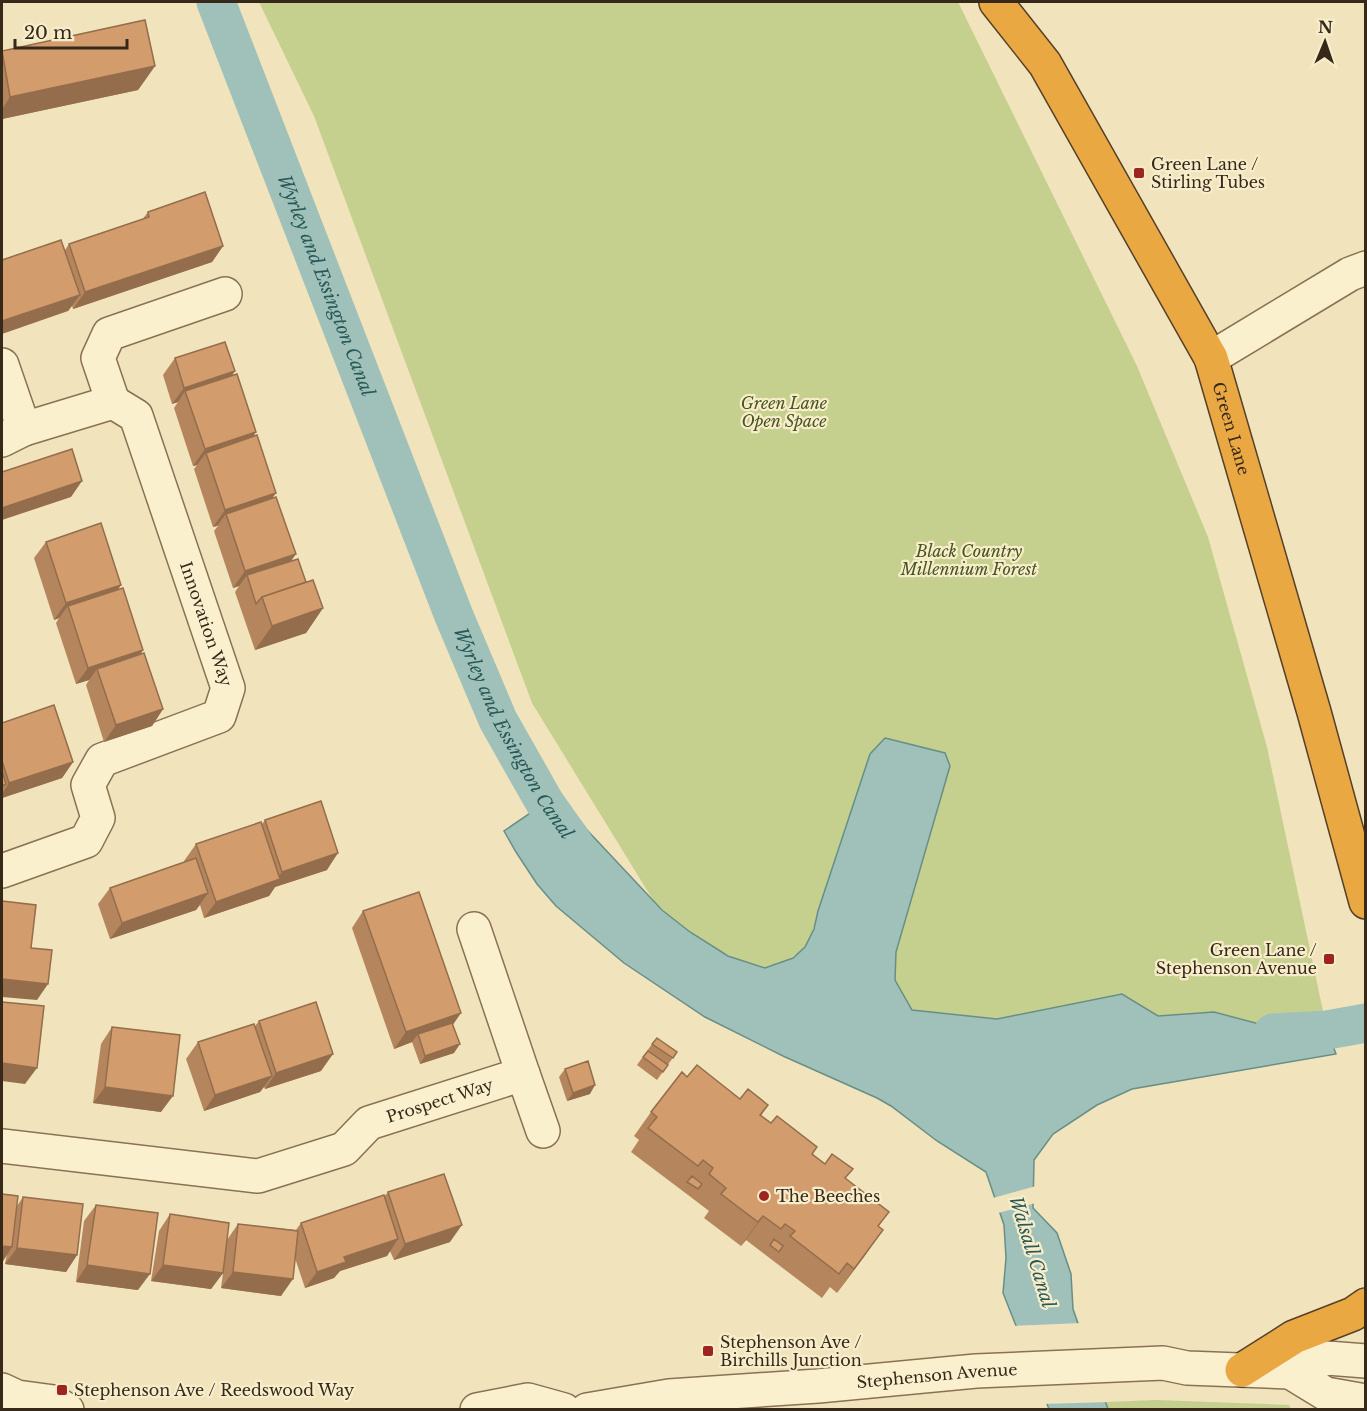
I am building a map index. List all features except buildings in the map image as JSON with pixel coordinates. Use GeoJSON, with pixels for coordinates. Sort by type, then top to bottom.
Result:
{"type":"FeatureCollection","features":[{"type":"Feature","properties":{"kind":"highway","name":"Green Lane"},"geometry":{"type":"LineString","coordinates":[[996,2],[1045,64],[1211,357],[1311,701],[1365,902]]}},
{"type":"Feature","properties":{"kind":"highway"},"geometry":{"type":"LineString","coordinates":[[1242,1370],[1294,1337],[1353,1314],[1365,1305]]}},
{"type":"Feature","properties":{"kind":"street"},"geometry":{"type":"LineString","coordinates":[[1211,357],[1350,274],[1365,268]]}},
{"type":"Feature","properties":{"kind":"street"},"geometry":{"type":"LineString","coordinates":[[2,365],[13,434],[113,402],[98,358],[110,333],[225,294]]}},
{"type":"Feature","properties":{"kind":"street","name":"Innovation Way"},"geometry":{"type":"LineString","coordinates":[[2,872],[86,840],[98,818],[88,785],[102,760],[219,716],[228,688],[136,416],[113,402]]}},
{"type":"Feature","properties":{"kind":"street"},"geometry":{"type":"LineString","coordinates":[[474,929],[543,1131]]}},
{"type":"Feature","properties":{"kind":"street","name":"Prospect Way"},"geometry":{"type":"LineString","coordinates":[[2,1146],[258,1176],[344,1149],[369,1123],[523,1074]]}},
{"type":"Feature","properties":{"kind":"street","name":"Stephenson Avenue"},"geometry":{"type":"LineString","coordinates":[[587,1410],[669,1396],[818,1386],[976,1371],[1163,1363],[1187,1368],[1290,1372],[1327,1358],[1365,1361]]}},
{"type":"Feature","properties":{"kind":"street","name":"Stephenson Avenue"},"geometry":{"type":"LineString","coordinates":[[1290,1372],[1326,1394],[1365,1401]]}},
{"type":"Feature","properties":{"kind":"street"},"geometry":{"type":"LineString","coordinates":[[15,1399],[54,1402],[67,1410]]}},
{"type":"Feature","properties":{"kind":"street"},"geometry":{"type":"LineString","coordinates":[[477,1410],[528,1400],[564,1410]]}},
{"type":"Feature","properties":{"kind":"green space","name":"Green Lane Open Space"},"geometry":{"type":"Polygon","coordinates":[[[259,2],[958,2],[1137,366],[1208,537],[1267,747],[1327,1030],[1263,1025],[1214,1012],[1158,1016],[1121,994],[997,1019],[912,1010],[895,980],[896,952],[950,766],[818,911],[807,943],[788,959],[764,967],[735,958],[697,937],[653,900],[532,703],[314,116],[259,2]]]}},
{"type":"Feature","properties":{"kind":"green space"},"geometry":{"type":"Polygon","coordinates":[[[1156,1400],[1289,1405],[1291,1409],[1108,1410],[1106,1402],[1156,1400]]]}},
{"type":"Feature","properties":{"kind":"water","name":"Walsall Canal"},"geometry":{"type":"Polygon","coordinates":[[[885,738],[945,753],[950,766],[896,952],[895,980],[912,1010],[997,1019],[1122,994],[1158,1016],[1214,1012],[1263,1025],[1327,1030],[1336,1054],[1132,1089],[1097,1105],[1053,1134],[1034,1160],[1033,1208],[1057,1233],[1071,1274],[1073,1309],[1108,1409],[1049,1409],[1003,1293],[1006,1258],[1004,1225],[986,1172],[937,1141],[891,1106],[705,1017],[624,963],[556,906],[537,884],[504,831],[561,795],[587,830],[662,910],[690,932],[728,956],[765,968],[793,958],[805,947],[814,929],[870,754],[885,738]]]}},
{"type":"Feature","properties":{"kind":"pier"},"geometry":{"type":"Polygon","coordinates":[[[1036,1186],[1036,1203],[998,1213],[993,1198],[1036,1186]]]}},
{"type":"Feature","properties":{"kind":"pier"},"geometry":{"type":"Polygon","coordinates":[[[1082,1323],[1109,1402],[1043,1404],[1013,1326],[1082,1323]]]}},
{"type":"Feature","properties":{"kind":"waterway","name":"Wyrley and Essington Canal"},"geometry":{"type":"LineString","coordinates":[[216,2],[454,616],[498,720],[545,803],[575,846]]}},
{"type":"Feature","properties":{"kind":"waterway","name":"Wyrley and Essington Canal"},"geometry":{"type":"LineString","coordinates":[[1273,1033],[1327,1030],[1366,1023]]}},
{"type":"Feature","properties":{"kind":"place","name":"Green Lane / Stirling Tubes"},"geometry":{"type":"Point","coordinates":[1139,173]}},
{"type":"Feature","properties":{"kind":"place","name":"Green Lane / Stephenson Avenue"},"geometry":{"type":"Point","coordinates":[1329,959]}},
{"type":"Feature","properties":{"kind":"place","name":"The Beeches"},"geometry":{"type":"Point","coordinates":[764,1196]}},
{"type":"Feature","properties":{"kind":"place","name":"Stephenson Ave / Birchills Junction"},"geometry":{"type":"Point","coordinates":[708,1351]}},
{"type":"Feature","properties":{"kind":"place","name":"Stephenson Ave / Reedswood Way"},"geometry":{"type":"Point","coordinates":[62,1390]}},
{"type":"Feature","properties":{"kind":"park label","name":"Black Country Millennium Forest"},"geometry":{"type":"Point","coordinates":[969,560]}}]}
